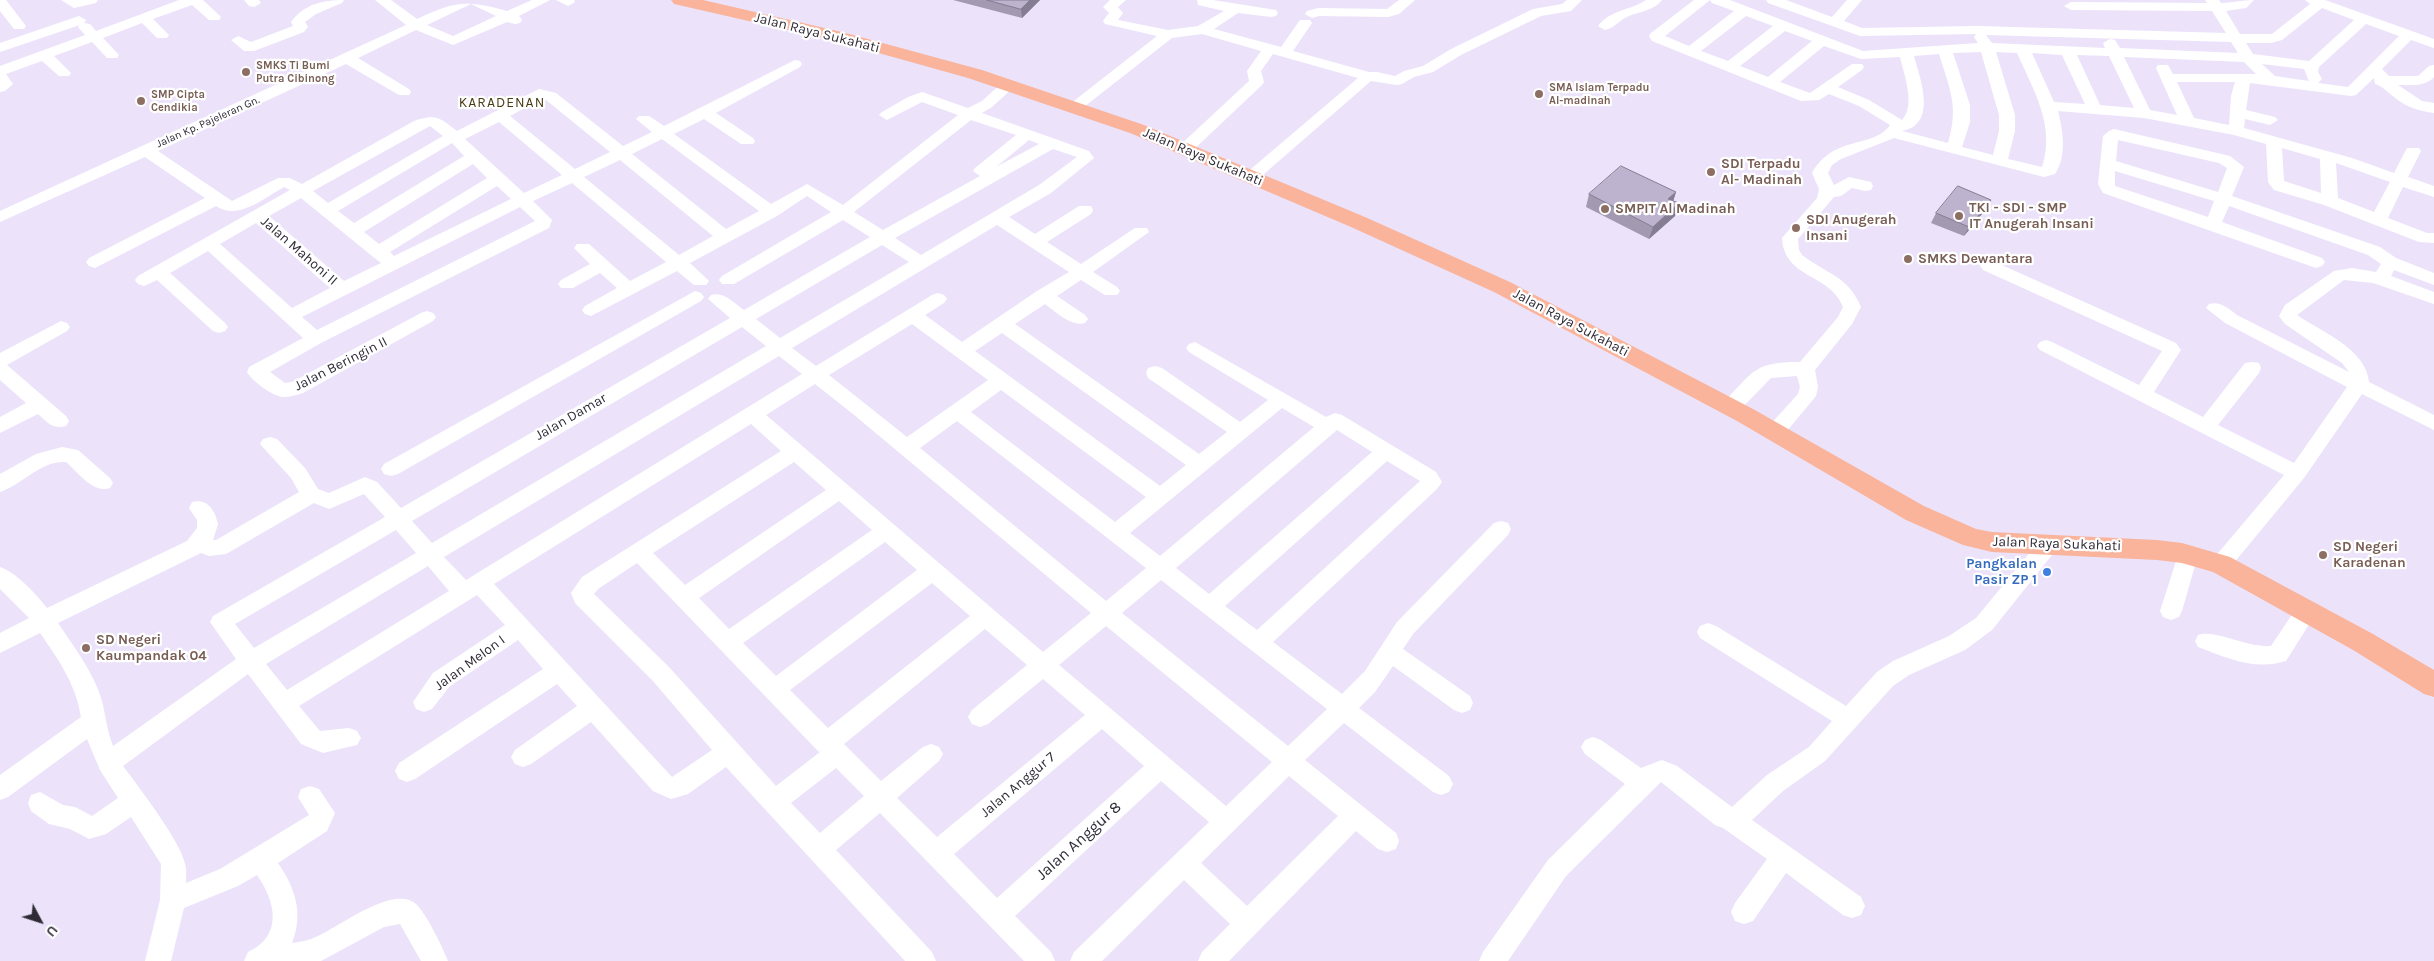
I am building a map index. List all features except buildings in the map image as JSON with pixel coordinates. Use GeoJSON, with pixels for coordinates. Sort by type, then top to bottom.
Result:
{"type":"FeatureCollection","features":[{"type":"Feature","properties":{"kind":"main road","name":"Jalan Raya Sukahati"},"geometry":{"type":"LineString","coordinates":[[680,0],[836,36],[1004,83],[1075,107],[1250,177],[1438,256],[1502,287],[1730,407],[1915,513],[1947,528],[1972,538],[1992,542],[2126,547],[2188,555],[2221,564],[2307,610],[2434,685]]}},
{"type":"Feature","properties":{"kind":"street"},"geometry":{"type":"LineString","coordinates":[[91,0],[74,4],[73,11],[112,56]]}},
{"type":"Feature","properties":{"kind":"street"},"geometry":{"type":"LineString","coordinates":[[0,71],[193,0],[214,17]]}},
{"type":"Feature","properties":{"kind":"street"},"geometry":{"type":"LineString","coordinates":[[238,40],[249,48],[260,46],[299,29],[301,27],[298,22],[304,16],[315,8],[337,0]]}},
{"type":"Feature","properties":{"kind":"street"},"geometry":{"type":"LineString","coordinates":[[382,0],[415,25],[453,41],[543,0]]}},
{"type":"Feature","properties":{"kind":"street","name":"Jalan Kp. Pajeleran Gn."},"geometry":{"type":"LineString","coordinates":[[0,217],[469,0]]}},
{"type":"Feature","properties":{"kind":"street"},"geometry":{"type":"LineString","coordinates":[[473,0],[521,23]]}},
{"type":"Feature","properties":{"kind":"street"},"geometry":{"type":"LineString","coordinates":[[1119,0],[1110,7],[1116,12],[1111,22],[1168,34],[1202,30],[1362,74],[1366,77]]}},
{"type":"Feature","properties":{"kind":"street"},"geometry":{"type":"LineString","coordinates":[[1184,150],[1257,82],[1254,70],[1308,19],[1318,12],[1391,12],[1408,0]]}},
{"type":"Feature","properties":{"kind":"street"},"geometry":{"type":"LineString","coordinates":[[1525,0],[1544,10]]}},
{"type":"Feature","properties":{"kind":"street"},"geometry":{"type":"LineString","coordinates":[[1250,177],[1366,77],[1377,76],[1397,82],[1411,73],[1428,69],[1498,31],[1544,10],[1566,8],[1575,0]]}},
{"type":"Feature","properties":{"kind":"street"},"geometry":{"type":"LineString","coordinates":[[1605,26],[1623,13],[1645,7],[1656,0]]}},
{"type":"Feature","properties":{"kind":"street"},"geometry":{"type":"LineString","coordinates":[[1703,0],[1656,37],[1806,98],[1814,97],[1828,88],[1859,61],[1906,52],[1987,47],[2022,48],[2248,58],[2312,66]]}},
{"type":"Feature","properties":{"kind":"street"},"geometry":{"type":"LineString","coordinates":[[1717,0],[1823,40],[1859,61]]}},
{"type":"Feature","properties":{"kind":"street"},"geometry":{"type":"LineString","coordinates":[[1773,0],[1859,28],[1975,27],[2232,34]]}},
{"type":"Feature","properties":{"kind":"street"},"geometry":{"type":"LineString","coordinates":[[1788,0],[1859,28]]}},
{"type":"Feature","properties":{"kind":"street"},"geometry":{"type":"LineString","coordinates":[[1838,19],[1854,0]]}},
{"type":"Feature","properties":{"kind":"street"},"geometry":{"type":"LineString","coordinates":[[2070,3],[2215,3],[2237,6],[2247,0]]}},
{"type":"Feature","properties":{"kind":"street"},"geometry":{"type":"LineString","coordinates":[[2095,30],[2208,31],[2274,38],[2314,1],[2434,44]]}},
{"type":"Feature","properties":{"kind":"street"},"geometry":{"type":"LineString","coordinates":[[0,2],[19,26]]}},
{"type":"Feature","properties":{"kind":"street"},"geometry":{"type":"LineString","coordinates":[[1203,2],[1236,9],[1271,13]]}},
{"type":"Feature","properties":{"kind":"street"},"geometry":{"type":"LineString","coordinates":[[2070,3],[2116,53],[2144,114]]}},
{"type":"Feature","properties":{"kind":"street"},"geometry":{"type":"LineString","coordinates":[[2215,3],[2248,58],[2270,80]]}},
{"type":"Feature","properties":{"kind":"street"},"geometry":{"type":"LineString","coordinates":[[2167,4],[2208,31]]}},
{"type":"Feature","properties":{"kind":"street"},"geometry":{"type":"LineString","coordinates":[[1202,30],[1236,9]]}},
{"type":"Feature","properties":{"kind":"street"},"geometry":{"type":"LineString","coordinates":[[1690,52],[1745,10]]}},
{"type":"Feature","properties":{"kind":"street"},"geometry":{"type":"LineString","coordinates":[[0,48],[73,11]]}},
{"type":"Feature","properties":{"kind":"street"},"geometry":{"type":"LineString","coordinates":[[144,18],[162,34]]}},
{"type":"Feature","properties":{"kind":"street"},"geometry":{"type":"LineString","coordinates":[[2321,88],[2311,72],[2312,66],[2365,18]]}},
{"type":"Feature","properties":{"kind":"street"},"geometry":{"type":"LineString","coordinates":[[1729,68],[1784,25]]}},
{"type":"Feature","properties":{"kind":"street"},"geometry":{"type":"LineString","coordinates":[[1975,27],[1987,47],[2008,115],[1999,162]]}},
{"type":"Feature","properties":{"kind":"street"},"geometry":{"type":"LineString","coordinates":[[1859,28],[1859,61],[1864,103]]}},
{"type":"Feature","properties":{"kind":"street"},"geometry":{"type":"LineString","coordinates":[[1075,107],[1168,34]]}},
{"type":"Feature","properties":{"kind":"street"},"geometry":{"type":"LineString","coordinates":[[2352,108],[2351,92],[2409,34]]}},
{"type":"Feature","properties":{"kind":"street"},"geometry":{"type":"LineString","coordinates":[[1769,84],[1823,40]]}},
{"type":"Feature","properties":{"kind":"street"},"geometry":{"type":"LineString","coordinates":[[1895,130],[1999,162],[2044,172],[2051,169],[2055,139],[2053,115],[2022,48]]}},
{"type":"Feature","properties":{"kind":"street"},"geometry":{"type":"LineString","coordinates":[[1945,50],[1962,105],[1962,122],[1954,148]]}},
{"type":"Feature","properties":{"kind":"street"},"geometry":{"type":"LineString","coordinates":[[2068,51],[2094,108]]}},
{"type":"Feature","properties":{"kind":"street"},"geometry":{"type":"LineString","coordinates":[[1775,432],[1807,396],[1809,387],[1806,369],[1846,320],[1852,307],[1843,289],[1795,260],[1790,248],[1792,234],[1826,199],[1827,189],[1820,173],[1829,159],[1911,122],[1916,109],[1915,91],[1906,52]]}},
{"type":"Feature","properties":{"kind":"street"},"geometry":{"type":"LineString","coordinates":[[2158,54],[2187,120]]}},
{"type":"Feature","properties":{"kind":"street"},"geometry":{"type":"LineString","coordinates":[[44,55],[64,73]]}},
{"type":"Feature","properties":{"kind":"street"},"geometry":{"type":"LineString","coordinates":[[347,58],[404,92]]}},
{"type":"Feature","properties":{"kind":"street"},"geometry":{"type":"LineString","coordinates":[[290,316],[392,263],[665,133],[705,113],[736,94],[752,89],[795,64]]}},
{"type":"Feature","properties":{"kind":"street"},"geometry":{"type":"LineString","coordinates":[[2387,82],[2419,80],[2425,78],[2434,69]]}},
{"type":"Feature","properties":{"kind":"street"},"geometry":{"type":"LineString","coordinates":[[2369,74],[2387,82],[2414,104],[2434,108]]}},
{"type":"Feature","properties":{"kind":"street"},"geometry":{"type":"LineString","coordinates":[[0,76],[6,84],[0,88]]}},
{"type":"Feature","properties":{"kind":"street"},"geometry":{"type":"LineString","coordinates":[[2167,78],[2245,78],[2351,92]]}},
{"type":"Feature","properties":{"kind":"street"},"geometry":{"type":"LineString","coordinates":[[2236,131],[2240,113],[2239,88],[2245,78]]}},
{"type":"Feature","properties":{"kind":"street"},"geometry":{"type":"LineString","coordinates":[[391,469],[698,289],[712,277],[728,280],[844,212],[970,113],[987,104],[1004,83]]}},
{"type":"Feature","properties":{"kind":"street"},"geometry":{"type":"LineString","coordinates":[[1828,88],[1864,103],[1895,121],[1895,130]]}},
{"type":"Feature","properties":{"kind":"street"},"geometry":{"type":"LineString","coordinates":[[327,210],[454,137],[539,94],[551,96],[725,237]]}},
{"type":"Feature","properties":{"kind":"street"},"geometry":{"type":"LineString","coordinates":[[108,763],[149,735],[200,694],[250,661],[1061,178],[1086,158],[1083,154],[1053,142],[922,97],[887,115]]}},
{"type":"Feature","properties":{"kind":"street"},"geometry":{"type":"LineString","coordinates":[[2048,106],[2094,108],[2187,120],[2236,131],[2346,162],[2434,192]]}},
{"type":"Feature","properties":{"kind":"street"},"geometry":{"type":"LineString","coordinates":[[705,113],[747,141]]}},
{"type":"Feature","properties":{"kind":"street"},"geometry":{"type":"LineString","coordinates":[[2240,113],[2270,120]]}},
{"type":"Feature","properties":{"kind":"street"},"geometry":{"type":"LineString","coordinates":[[500,115],[679,262],[698,289],[701,300],[717,299],[729,290],[728,280]]}},
{"type":"Feature","properties":{"kind":"street"},"geometry":{"type":"LineString","coordinates":[[209,243],[315,339],[543,224],[544,220],[454,137],[433,120],[427,120],[257,215],[151,276],[219,328]]}},
{"type":"Feature","properties":{"kind":"street"},"geometry":{"type":"LineString","coordinates":[[644,120],[665,133],[771,212]]}},
{"type":"Feature","properties":{"kind":"street"},"geometry":{"type":"LineString","coordinates":[[944,202],[1028,133]]}},
{"type":"Feature","properties":{"kind":"street"},"geometry":{"type":"LineString","coordinates":[[2213,224],[2232,176],[2170,149],[2113,135],[2106,186],[2109,189],[2213,224],[2316,262]]}},
{"type":"Feature","properties":{"kind":"street"},"geometry":{"type":"LineString","coordinates":[[944,202],[1053,142]]}},
{"type":"Feature","properties":{"kind":"street"},"geometry":{"type":"LineString","coordinates":[[2274,143],[2278,184],[2329,196],[2425,238],[2434,238]]}},
{"type":"Feature","properties":{"kind":"street"},"geometry":{"type":"LineString","coordinates":[[146,150],[229,207],[234,207],[284,181],[302,190],[392,263]]}},
{"type":"Feature","properties":{"kind":"street"},"geometry":{"type":"LineString","coordinates":[[2379,219],[2414,151]]}},
{"type":"Feature","properties":{"kind":"street"},"geometry":{"type":"LineString","coordinates":[[352,231],[474,157]]}},
{"type":"Feature","properties":{"kind":"street"},"geometry":{"type":"LineString","coordinates":[[2328,157],[2329,196]]}},
{"type":"Feature","properties":{"kind":"street"},"geometry":{"type":"LineString","coordinates":[[2329,196],[2346,162]]}},
{"type":"Feature","properties":{"kind":"street"},"geometry":{"type":"LineString","coordinates":[[2109,164],[2222,198],[2374,251],[2390,262],[2434,279]]}},
{"type":"Feature","properties":{"kind":"street"},"geometry":{"type":"LineString","coordinates":[[378,252],[498,178]]}},
{"type":"Feature","properties":{"kind":"street"},"geometry":{"type":"LineString","coordinates":[[1827,189],[1835,192],[1849,182],[1865,186]]}},
{"type":"Feature","properties":{"kind":"street"},"geometry":{"type":"LineString","coordinates":[[591,310],[771,212],[807,189],[920,262]]}},
{"type":"Feature","properties":{"kind":"street"},"geometry":{"type":"LineString","coordinates":[[94,262],[216,199]]}},
{"type":"Feature","properties":{"kind":"street","name":"Jalan Damar"},"geometry":{"type":"LineString","coordinates":[[250,661],[221,622],[397,518],[746,319],[944,202]]}},
{"type":"Feature","properties":{"kind":"street"},"geometry":{"type":"LineString","coordinates":[[1036,241],[1085,210]]}},
{"type":"Feature","properties":{"kind":"street","name":"Jalan Mahoni II"},"geometry":{"type":"LineString","coordinates":[[257,215],[341,288]]}},
{"type":"Feature","properties":{"kind":"street"},"geometry":{"type":"LineString","coordinates":[[997,216],[1111,291]]}},
{"type":"Feature","properties":{"kind":"street"},"geometry":{"type":"LineString","coordinates":[[962,351],[1043,295],[1141,232]]}},
{"type":"Feature","properties":{"kind":"street"},"geometry":{"type":"LineString","coordinates":[[583,248],[628,289]]}},
{"type":"Feature","properties":{"kind":"street"},"geometry":{"type":"LineString","coordinates":[[2380,280],[2390,262]]}},
{"type":"Feature","properties":{"kind":"street"},"geometry":{"type":"LineString","coordinates":[[567,284],[601,264]]}},
{"type":"Feature","properties":{"kind":"street"},"geometry":{"type":"LineString","coordinates":[[1989,266],[2170,347],[2172,350],[2142,396]]}},
{"type":"Feature","properties":{"kind":"street"},"geometry":{"type":"LineString","coordinates":[[2221,564],[2297,473],[2360,383],[2359,370],[2350,358],[2288,316],[2291,309],[2340,275],[2356,273],[2434,298]]}},
{"type":"Feature","properties":{"kind":"street"},"geometry":{"type":"LineString","coordinates":[[1043,295],[1079,319]]}},
{"type":"Feature","properties":{"kind":"street"},"geometry":{"type":"LineString","coordinates":[[717,299],[780,345],[907,447],[1106,613],[1387,841]]}},
{"type":"Feature","properties":{"kind":"street"},"geometry":{"type":"LineString","coordinates":[[285,703],[938,299]]}},
{"type":"Feature","properties":{"kind":"street"},"geometry":{"type":"LineString","coordinates":[[2215,308],[2231,319],[2434,422]]}},
{"type":"Feature","properties":{"kind":"street"},"geometry":{"type":"LineString","coordinates":[[912,315],[1160,496]]}},
{"type":"Feature","properties":{"kind":"street","name":"Jalan Beringin II"},"geometry":{"type":"LineString","coordinates":[[315,339],[256,372],[282,390],[296,388],[427,317]]}},
{"type":"Feature","properties":{"kind":"street"},"geometry":{"type":"LineString","coordinates":[[1001,323],[1200,465]]}},
{"type":"Feature","properties":{"kind":"street"},"geometry":{"type":"LineString","coordinates":[[0,361],[61,327]]}},
{"type":"Feature","properties":{"kind":"street"},"geometry":{"type":"LineString","coordinates":[[2046,346],[2297,473]]}},
{"type":"Feature","properties":{"kind":"street"},"geometry":{"type":"LineString","coordinates":[[1195,348],[1329,426]]}},
{"type":"Feature","properties":{"kind":"street"},"geometry":{"type":"LineString","coordinates":[[2205,428],[2252,368]]}},
{"type":"Feature","properties":{"kind":"street"},"geometry":{"type":"LineString","coordinates":[[1730,407],[1764,373],[1770,370],[1806,369]]}},
{"type":"Feature","properties":{"kind":"street"},"geometry":{"type":"LineString","coordinates":[[0,370],[59,421]]}},
{"type":"Feature","properties":{"kind":"street"},"geometry":{"type":"LineString","coordinates":[[1155,373],[1240,432]]}},
{"type":"Feature","properties":{"kind":"street"},"geometry":{"type":"LineString","coordinates":[[907,447],[1000,381]]}},
{"type":"Feature","properties":{"kind":"street"},"geometry":{"type":"LineString","coordinates":[[1114,534],[1281,399]]}},
{"type":"Feature","properties":{"kind":"street"},"geometry":{"type":"LineString","coordinates":[[0,426],[39,405]]}},
{"type":"Feature","properties":{"kind":"street"},"geometry":{"type":"LineString","coordinates":[[958,412],[1441,784]]}},
{"type":"Feature","properties":{"kind":"street"},"geometry":{"type":"LineString","coordinates":[[751,414],[796,451],[932,572],[1227,822]]}},
{"type":"Feature","properties":{"kind":"street"},"geometry":{"type":"LineString","coordinates":[[980,717],[1161,568],[1336,420],[1429,477],[1432,482],[1430,484],[1257,642]]}},
{"type":"Feature","properties":{"kind":"street"},"geometry":{"type":"LineString","coordinates":[[270,444],[298,473],[312,494],[329,501],[365,485],[370,487],[429,553],[519,627],[661,783],[671,788],[680,786],[728,752]]}},
{"type":"Feature","properties":{"kind":"street"},"geometry":{"type":"LineString","coordinates":[[796,451],[590,583],[583,590],[583,597],[661,674],[728,752],[923,961]]}},
{"type":"Feature","properties":{"kind":"street"},"geometry":{"type":"LineString","coordinates":[[1210,606],[1386,452]]}},
{"type":"Feature","properties":{"kind":"street"},"geometry":{"type":"LineString","coordinates":[[0,484],[47,458],[64,454],[71,456],[103,483]]}},
{"type":"Feature","properties":{"kind":"street"},"geometry":{"type":"LineString","coordinates":[[684,597],[840,490]]}},
{"type":"Feature","properties":{"kind":"street"},"geometry":{"type":"LineString","coordinates":[[200,542],[209,548],[219,548],[312,494]]}},
{"type":"Feature","properties":{"kind":"street"},"geometry":{"type":"LineString","coordinates":[[0,644],[44,620],[170,560],[200,542],[209,525],[209,519],[199,508]]}},
{"type":"Feature","properties":{"kind":"street"},"geometry":{"type":"LineString","coordinates":[[1083,961],[1376,674],[1394,642],[1406,628],[1501,530]]}},
{"type":"Feature","properties":{"kind":"street"},"geometry":{"type":"LineString","coordinates":[[727,642],[886,531]]}},
{"type":"Feature","properties":{"kind":"street"},"geometry":{"type":"LineString","coordinates":[[1732,820],[1775,783],[1816,754],[1885,679],[1957,643],[1984,624],[2049,544]]}},
{"type":"Feature","properties":{"kind":"street"},"geometry":{"type":"LineString","coordinates":[[639,552],[831,749],[1042,961]]}},
{"type":"Feature","properties":{"kind":"street"},"geometry":{"type":"LineString","coordinates":[[2171,611],[2188,555]]}},
{"type":"Feature","properties":{"kind":"street"},"geometry":{"type":"LineString","coordinates":[[774,690],[932,572]]}},
{"type":"Feature","properties":{"kind":"street"},"geometry":{"type":"LineString","coordinates":[[0,576],[33,606],[73,663],[83,684],[108,763],[161,841],[173,863],[173,900],[158,961]]}},
{"type":"Feature","properties":{"kind":"street"},"geometry":{"type":"LineString","coordinates":[[2206,641],[2254,655],[2271,656],[2278,654],[2307,610]]}},
{"type":"Feature","properties":{"kind":"street"},"geometry":{"type":"LineString","coordinates":[[774,802],[831,749],[986,616]]}},
{"type":"Feature","properties":{"kind":"street","name":"Jalan Melon I"},"geometry":{"type":"LineString","coordinates":[[424,702],[441,680],[519,627]]}},
{"type":"Feature","properties":{"kind":"street"},"geometry":{"type":"LineString","coordinates":[[1708,632],[1849,720]]}},
{"type":"Feature","properties":{"kind":"street"},"geometry":{"type":"LineString","coordinates":[[1390,652],[1462,703]]}},
{"type":"Feature","properties":{"kind":"street"},"geometry":{"type":"LineString","coordinates":[[250,661],[285,703],[309,736],[317,742],[328,743],[349,738]]}},
{"type":"Feature","properties":{"kind":"street"},"geometry":{"type":"LineString","coordinates":[[407,771],[558,671]]}},
{"type":"Feature","properties":{"kind":"street"},"geometry":{"type":"LineString","coordinates":[[523,757],[592,709]]}},
{"type":"Feature","properties":{"kind":"street","name":"Jalan Anggur 7"},"geometry":{"type":"LineString","coordinates":[[935,854],[1101,716]]}},
{"type":"Feature","properties":{"kind":"street"},"geometry":{"type":"LineString","coordinates":[[0,789],[93,720]]}},
{"type":"Feature","properties":{"kind":"street"},"geometry":{"type":"LineString","coordinates":[[1593,747],[1643,783]]}},
{"type":"Feature","properties":{"kind":"street"},"geometry":{"type":"LineString","coordinates":[[819,849],[931,754]]}},
{"type":"Feature","properties":{"kind":"street","name":"Jalan Anggur 8"},"geometry":{"type":"LineString","coordinates":[[996,916],[1161,766]]}},
{"type":"Feature","properties":{"kind":"street"},"geometry":{"type":"LineString","coordinates":[[1492,961],[1557,868],[1656,772],[1668,774],[1724,817],[1732,820],[1852,906]]}},
{"type":"Feature","properties":{"kind":"street"},"geometry":{"type":"LineString","coordinates":[[173,900],[229,878],[261,860],[322,818],[323,813],[310,797]]}},
{"type":"Feature","properties":{"kind":"street"},"geometry":{"type":"LineString","coordinates":[[40,803],[58,816],[75,818],[89,828],[97,826],[133,802]]}},
{"type":"Feature","properties":{"kind":"street"},"geometry":{"type":"LineString","coordinates":[[1211,961],[1355,815]]}},
{"type":"Feature","properties":{"kind":"street"},"geometry":{"type":"LineString","coordinates":[[1744,912],[1783,857]]}},
{"type":"Feature","properties":{"kind":"street"},"geometry":{"type":"LineString","coordinates":[[261,860],[278,882],[286,902],[287,921],[280,939],[264,959]]}},
{"type":"Feature","properties":{"kind":"street"},"geometry":{"type":"LineString","coordinates":[[1184,864],[1247,924]]}},
{"type":"Feature","properties":{"kind":"street"},"geometry":{"type":"LineString","coordinates":[[264,959],[302,954],[327,946],[378,918],[397,910],[405,911],[409,915],[436,961]]}},
{"type":"Feature","properties":{"kind":"place","name":"SMKS Ti Bumi Putra Cibinong"},"geometry":{"type":"Point","coordinates":[246,72]}},
{"type":"Feature","properties":{"kind":"place","name":"SMA Islam Terpadu Al-madinah"},"geometry":{"type":"Point","coordinates":[1539,94]}},
{"type":"Feature","properties":{"kind":"place","name":"SMP Cipta Cendikia"},"geometry":{"type":"Point","coordinates":[141,101]}},
{"type":"Feature","properties":{"kind":"place","name":"SDI Terpadu Al- Madinah"},"geometry":{"type":"Point","coordinates":[1711,172]}},
{"type":"Feature","properties":{"kind":"place","name":"SMPIT Al Madinah"},"geometry":{"type":"Point","coordinates":[1605,209]}},
{"type":"Feature","properties":{"kind":"place","name":"TKI - SDI - SMP IT Anugerah Insani"},"geometry":{"type":"Point","coordinates":[1959,216]}},
{"type":"Feature","properties":{"kind":"place","name":"SDI Anugerah Insani"},"geometry":{"type":"Point","coordinates":[1796,228]}},
{"type":"Feature","properties":{"kind":"place","name":"SMKS Dewantara"},"geometry":{"type":"Point","coordinates":[1908,259]}},
{"type":"Feature","properties":{"kind":"place","name":"SD Negeri Karadenan"},"geometry":{"type":"Point","coordinates":[2323,555]}},
{"type":"Feature","properties":{"kind":"place","name":"Pangkalan Pasir ZP 1"},"geometry":{"type":"Point","coordinates":[2047,572]}},
{"type":"Feature","properties":{"kind":"place","name":"SD Negeri Kaumpandak 04"},"geometry":{"type":"Point","coordinates":[86,648]}},
{"type":"Feature","properties":{"kind":"district","name":"KARADENAN"},"geometry":{"type":"Point","coordinates":[502,103]}}]}
